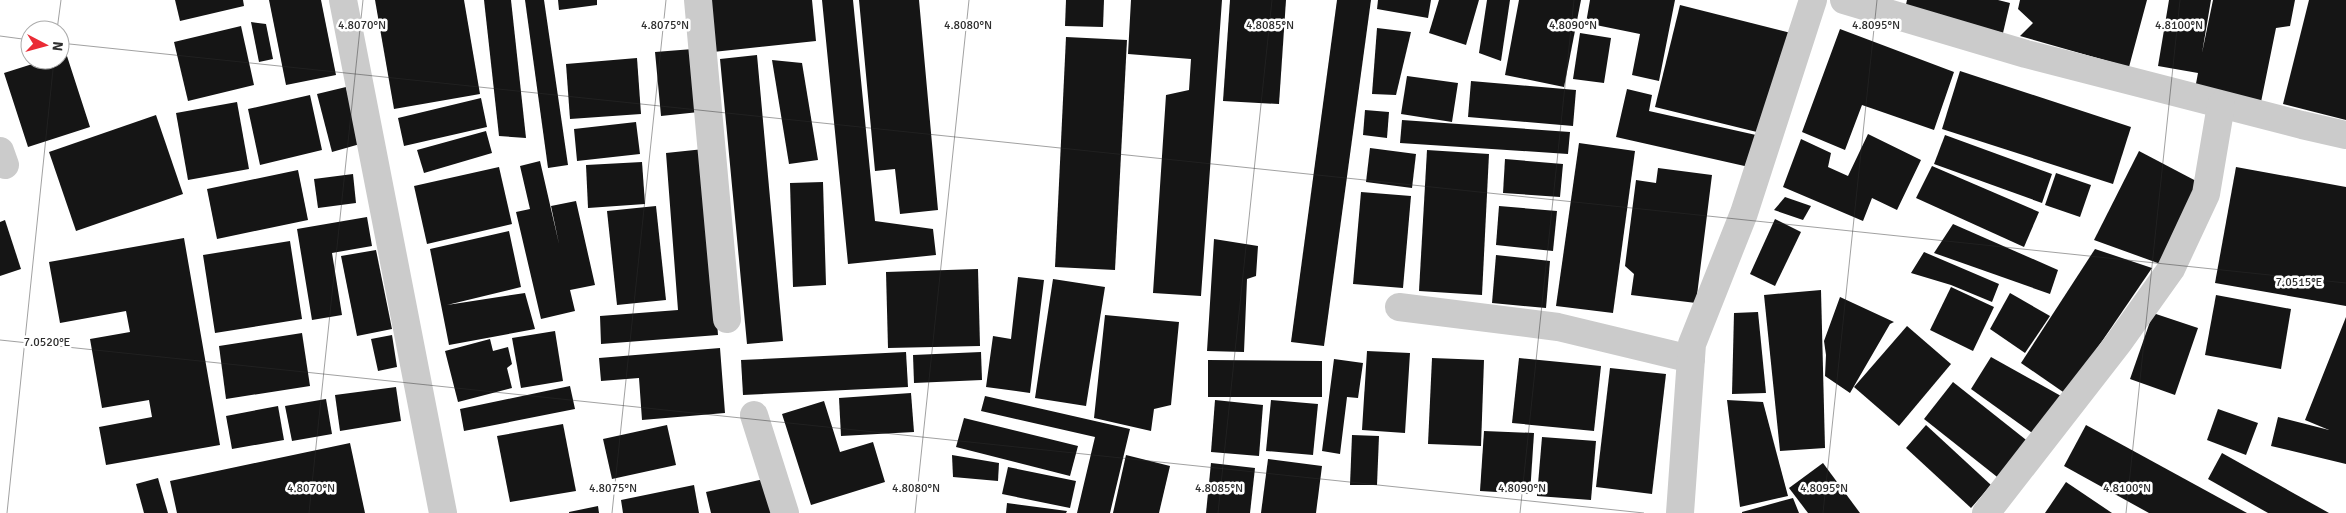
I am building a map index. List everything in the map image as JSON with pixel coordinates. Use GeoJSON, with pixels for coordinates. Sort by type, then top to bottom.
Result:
{"type":"FeatureCollection","features":[{"type":"Feature","properties":{"kind":"street"},"geometry":{"type":"LineString","coordinates":[[343,0],[443,513]]}},
{"type":"Feature","properties":{"kind":"street"},"geometry":{"type":"LineString","coordinates":[[698,0],[727,319]]}},
{"type":"Feature","properties":{"kind":"street"},"geometry":{"type":"LineString","coordinates":[[1675,512],[1692,344],[1744,213],[1814,0]]}},
{"type":"Feature","properties":{"kind":"street"},"geometry":{"type":"LineString","coordinates":[[1844,0],[2026,54],[2346,135]]}},
{"type":"Feature","properties":{"kind":"street"},"geometry":{"type":"LineString","coordinates":[[1986,513],[2108,357],[2171,270],[2206,194],[2222,105]]}},
{"type":"Feature","properties":{"kind":"street"},"geometry":{"type":"LineString","coordinates":[[1399,307],[1558,327],[1691,359]]}},
{"type":"Feature","properties":{"kind":"street"},"geometry":{"type":"LineString","coordinates":[[754,415],[786,513]]}},
{"type":"Feature","properties":{"kind":"building"},"geometry":{"type":"Polygon","coordinates":[[[175,0],[243,0],[244,6],[180,21],[175,0]]]}},
{"type":"Feature","properties":{"kind":"building"},"geometry":{"type":"Polygon","coordinates":[[[269,0],[321,0],[336,75],[286,85],[269,0]]]}},
{"type":"Feature","properties":{"kind":"building"},"geometry":{"type":"Polygon","coordinates":[[[375,0],[464,0],[480,94],[394,109],[375,0]]]}},
{"type":"Feature","properties":{"kind":"building"},"geometry":{"type":"Polygon","coordinates":[[[484,0],[511,0],[526,138],[499,136],[484,0]]]}},
{"type":"Feature","properties":{"kind":"building"},"geometry":{"type":"Polygon","coordinates":[[[525,0],[544,0],[568,165],[548,168],[525,0]]]}},
{"type":"Feature","properties":{"kind":"building"},"geometry":{"type":"Polygon","coordinates":[[[558,0],[597,0],[597,5],[559,10],[558,0]]]}},
{"type":"Feature","properties":{"kind":"building"},"geometry":{"type":"Polygon","coordinates":[[[708,0],[812,0],[816,41],[713,52],[708,0]]]}},
{"type":"Feature","properties":{"kind":"building"},"geometry":{"type":"Polygon","coordinates":[[[822,0],[853,0],[875,221],[933,229],[936,255],[848,264],[822,0]]]}},
{"type":"Feature","properties":{"kind":"building"},"geometry":{"type":"Polygon","coordinates":[[[859,0],[919,0],[938,210],[900,214],[895,169],[875,171],[859,0]]]}},
{"type":"Feature","properties":{"kind":"building"},"geometry":{"type":"Polygon","coordinates":[[[1066,0],[1104,0],[1103,27],[1065,26],[1066,0]]]}},
{"type":"Feature","properties":{"kind":"building"},"geometry":{"type":"Polygon","coordinates":[[[1131,0],[1222,0],[1201,296],[1153,293],[1166,95],[1189,90],[1191,59],[1128,54],[1131,0]]]}},
{"type":"Feature","properties":{"kind":"building"},"geometry":{"type":"Polygon","coordinates":[[[1230,0],[1286,0],[1279,104],[1223,101],[1230,0]]]}},
{"type":"Feature","properties":{"kind":"building"},"geometry":{"type":"Polygon","coordinates":[[[1337,0],[1371,0],[1324,346],[1291,342],[1337,0]]]}},
{"type":"Feature","properties":{"kind":"building"},"geometry":{"type":"Polygon","coordinates":[[[1378,0],[1431,0],[1428,18],[1377,9],[1378,0]]]}},
{"type":"Feature","properties":{"kind":"building"},"geometry":{"type":"Polygon","coordinates":[[[1439,0],[1479,0],[1466,45],[1429,33],[1439,0]]]}},
{"type":"Feature","properties":{"kind":"building"},"geometry":{"type":"Polygon","coordinates":[[[1487,0],[1510,0],[1501,61],[1479,53],[1487,0]]]}},
{"type":"Feature","properties":{"kind":"building"},"geometry":{"type":"Polygon","coordinates":[[[1519,0],[1581,0],[1564,87],[1505,75],[1519,0]]]}},
{"type":"Feature","properties":{"kind":"building"},"geometry":{"type":"Polygon","coordinates":[[[1590,0],[1675,0],[1659,81],[1632,75],[1640,34],[1586,23],[1590,0]]]}},
{"type":"Feature","properties":{"kind":"building"},"geometry":{"type":"Polygon","coordinates":[[[1907,0],[1998,0],[2010,3],[2003,33],[1905,9],[1907,0]]]}},
{"type":"Feature","properties":{"kind":"building"},"geometry":{"type":"Polygon","coordinates":[[[2020,0],[2147,0],[2129,67],[2020,36],[2033,23],[2018,9],[2020,0]]]}},
{"type":"Feature","properties":{"kind":"building"},"geometry":{"type":"Polygon","coordinates":[[[2169,0],[2211,0],[2202,53],[2213,0],[2295,0],[2290,26],[2276,28],[2261,102],[2195,89],[2198,73],[2158,66],[2169,0]]]}},
{"type":"Feature","properties":{"kind":"building"},"geometry":{"type":"Polygon","coordinates":[[[2309,0],[2346,0],[2346,120],[2283,104],[2309,0]]]}},
{"type":"Feature","properties":{"kind":"building"},"geometry":{"type":"Polygon","coordinates":[[[1680,5],[1791,33],[1765,134],[1655,107],[1680,5]]]}},
{"type":"Feature","properties":{"kind":"building"},"geometry":{"type":"Polygon","coordinates":[[[251,22],[266,24],[273,59],[259,62],[251,22]]]}},
{"type":"Feature","properties":{"kind":"building"},"geometry":{"type":"Polygon","coordinates":[[[241,26],[254,85],[188,101],[174,42],[241,26]]]}},
{"type":"Feature","properties":{"kind":"building"},"geometry":{"type":"Polygon","coordinates":[[[1377,28],[1411,32],[1396,95],[1372,94],[1377,28]]]}},
{"type":"Feature","properties":{"kind":"building"},"geometry":{"type":"Polygon","coordinates":[[[1840,29],[1954,72],[1934,130],[1862,105],[1845,150],[1802,132],[1840,29]]]}},
{"type":"Feature","properties":{"kind":"building"},"geometry":{"type":"Polygon","coordinates":[[[1580,33],[1611,38],[1604,83],[1573,79],[1580,33]]]}},
{"type":"Feature","properties":{"kind":"building"},"geometry":{"type":"Polygon","coordinates":[[[1066,37],[1127,40],[1115,270],[1055,267],[1066,37]]]}},
{"type":"Feature","properties":{"kind":"building"},"geometry":{"type":"Polygon","coordinates":[[[693,49],[699,112],[661,116],[655,52],[693,49]]]}},
{"type":"Feature","properties":{"kind":"building"},"geometry":{"type":"Polygon","coordinates":[[[757,55],[783,341],[747,344],[720,59],[757,55]]]}},
{"type":"Feature","properties":{"kind":"building"},"geometry":{"type":"Polygon","coordinates":[[[637,58],[641,114],[570,119],[566,64],[637,58]]]}},
{"type":"Feature","properties":{"kind":"building"},"geometry":{"type":"Polygon","coordinates":[[[772,60],[802,63],[818,160],[789,164],[772,60]]]}},
{"type":"Feature","properties":{"kind":"building"},"geometry":{"type":"Polygon","coordinates":[[[70,65],[90,127],[28,147],[4,73],[20,68],[20,70],[70,70],[70,65]]]}},
{"type":"Feature","properties":{"kind":"building"},"geometry":{"type":"Polygon","coordinates":[[[1960,71],[2131,127],[2113,184],[1942,129],[1960,71]]]}},
{"type":"Feature","properties":{"kind":"building"},"geometry":{"type":"Polygon","coordinates":[[[1407,76],[1458,83],[1452,122],[1401,114],[1407,76]]]}},
{"type":"Feature","properties":{"kind":"building"},"geometry":{"type":"Polygon","coordinates":[[[1471,81],[1576,90],[1573,126],[1468,117],[1471,81]]]}},
{"type":"Feature","properties":{"kind":"building"},"geometry":{"type":"Polygon","coordinates":[[[346,87],[360,144],[332,152],[317,94],[346,87]]]}},
{"type":"Feature","properties":{"kind":"building"},"geometry":{"type":"Polygon","coordinates":[[[1627,89],[1652,95],[1649,111],[1756,135],[1749,167],[1616,137],[1627,89]]]}},
{"type":"Feature","properties":{"kind":"building"},"geometry":{"type":"Polygon","coordinates":[[[310,95],[322,150],[260,165],[248,109],[310,95]]]}},
{"type":"Feature","properties":{"kind":"building"},"geometry":{"type":"Polygon","coordinates":[[[481,98],[487,127],[404,146],[398,118],[481,98]]]}},
{"type":"Feature","properties":{"kind":"building"},"geometry":{"type":"Polygon","coordinates":[[[237,102],[249,169],[188,180],[176,113],[237,102]]]}},
{"type":"Feature","properties":{"kind":"building"},"geometry":{"type":"Polygon","coordinates":[[[1365,110],[1389,112],[1387,138],[1363,135],[1365,110]]]}},
{"type":"Feature","properties":{"kind":"building"},"geometry":{"type":"Polygon","coordinates":[[[156,115],[183,194],[76,231],[49,152],[156,115]]]}},
{"type":"Feature","properties":{"kind":"building"},"geometry":{"type":"Polygon","coordinates":[[[1402,120],[1570,132],[1568,154],[1400,143],[1402,120]]]}},
{"type":"Feature","properties":{"kind":"building"},"geometry":{"type":"Polygon","coordinates":[[[636,122],[640,154],[577,161],[574,129],[636,122]]]}},
{"type":"Feature","properties":{"kind":"building"},"geometry":{"type":"Polygon","coordinates":[[[486,131],[492,153],[424,173],[417,150],[486,131]]]}},
{"type":"Feature","properties":{"kind":"building"},"geometry":{"type":"Polygon","coordinates":[[[1868,134],[1921,160],[1897,210],[1872,198],[1863,221],[1783,187],[1801,139],[1831,153],[1828,167],[1848,176],[1868,134]]]}},
{"type":"Feature","properties":{"kind":"building"},"geometry":{"type":"Polygon","coordinates":[[[1945,135],[2052,174],[2042,203],[1934,164],[1945,135]]]}},
{"type":"Feature","properties":{"kind":"building"},"geometry":{"type":"Polygon","coordinates":[[[1579,143],[1635,151],[1613,313],[1556,306],[1579,143]]]}},
{"type":"Feature","properties":{"kind":"building"},"geometry":{"type":"Polygon","coordinates":[[[1370,148],[1416,154],[1412,188],[1366,182],[1370,148]]]}},
{"type":"Feature","properties":{"kind":"building"},"geometry":{"type":"Polygon","coordinates":[[[704,149],[718,335],[601,344],[600,316],[678,310],[666,153],[704,149]]]}},
{"type":"Feature","properties":{"kind":"building"},"geometry":{"type":"Polygon","coordinates":[[[1427,150],[1489,154],[1482,295],[1419,291],[1427,150]]]}},
{"type":"Feature","properties":{"kind":"building"},"geometry":{"type":"Polygon","coordinates":[[[2139,151],[2198,182],[2166,266],[2094,240],[2139,151]]]}},
{"type":"Feature","properties":{"kind":"building"},"geometry":{"type":"Polygon","coordinates":[[[1505,159],[1563,164],[1560,197],[1503,193],[1505,159]]]}},
{"type":"Feature","properties":{"kind":"building"},"geometry":{"type":"Polygon","coordinates":[[[540,161],[559,244],[551,206],[576,201],[595,285],[570,290],[575,311],[541,319],[516,212],[530,209],[520,166],[540,161]]]}},
{"type":"Feature","properties":{"kind":"building"},"geometry":{"type":"Polygon","coordinates":[[[642,162],[645,204],[588,208],[586,165],[642,162]]]}},
{"type":"Feature","properties":{"kind":"building"},"geometry":{"type":"Polygon","coordinates":[[[1932,166],[2039,212],[2024,247],[1916,198],[1932,166]]]}},
{"type":"Feature","properties":{"kind":"building"},"geometry":{"type":"Polygon","coordinates":[[[499,167],[512,224],[427,244],[414,186],[499,167]]]}},
{"type":"Feature","properties":{"kind":"building"},"geometry":{"type":"Polygon","coordinates":[[[2236,167],[2346,187],[2346,306],[2215,283],[2236,167]]]}},
{"type":"Feature","properties":{"kind":"building"},"geometry":{"type":"Polygon","coordinates":[[[1658,168],[1712,175],[1696,303],[1631,295],[1634,274],[1625,266],[1636,180],[1656,183],[1658,168]]]}},
{"type":"Feature","properties":{"kind":"building"},"geometry":{"type":"Polygon","coordinates":[[[298,170],[308,220],[217,239],[207,189],[298,170]]]}},
{"type":"Feature","properties":{"kind":"building"},"geometry":{"type":"Polygon","coordinates":[[[2056,173],[2091,185],[2080,217],[2045,205],[2056,173]]]}},
{"type":"Feature","properties":{"kind":"building"},"geometry":{"type":"Polygon","coordinates":[[[353,174],[356,203],[318,208],[314,179],[353,174]]]}},
{"type":"Feature","properties":{"kind":"building"},"geometry":{"type":"Polygon","coordinates":[[[823,182],[826,285],[793,287],[790,183],[823,182]]]}},
{"type":"Feature","properties":{"kind":"building"},"geometry":{"type":"Polygon","coordinates":[[[1361,192],[1411,196],[1403,288],[1353,284],[1361,192]]]}},
{"type":"Feature","properties":{"kind":"building"},"geometry":{"type":"Polygon","coordinates":[[[1785,197],[1811,206],[1803,220],[1774,210],[1785,197]]]}},
{"type":"Feature","properties":{"kind":"building"},"geometry":{"type":"Polygon","coordinates":[[[656,206],[666,300],[617,305],[607,211],[656,206]]]}},
{"type":"Feature","properties":{"kind":"building"},"geometry":{"type":"Polygon","coordinates":[[[1499,206],[1557,211],[1553,251],[1496,245],[1499,206]]]}},
{"type":"Feature","properties":{"kind":"building"},"geometry":{"type":"Polygon","coordinates":[[[367,217],[372,246],[332,253],[342,315],[312,320],[297,229],[367,217]]]}},
{"type":"Feature","properties":{"kind":"building"},"geometry":{"type":"Polygon","coordinates":[[[1775,219],[1801,232],[1775,286],[1750,274],[1775,219]]]}},
{"type":"Feature","properties":{"kind":"building"},"geometry":{"type":"Polygon","coordinates":[[[5,220],[21,269],[0,276],[0,222],[5,220]]]}},
{"type":"Feature","properties":{"kind":"building"},"geometry":{"type":"Polygon","coordinates":[[[1953,224],[2058,270],[2050,294],[1934,253],[1953,224]]]}},
{"type":"Feature","properties":{"kind":"building"},"geometry":{"type":"Polygon","coordinates":[[[509,231],[521,287],[447,305],[525,293],[535,329],[449,345],[430,249],[509,231]]]}},
{"type":"Feature","properties":{"kind":"building"},"geometry":{"type":"Polygon","coordinates":[[[184,238],[220,445],[106,465],[99,427],[152,417],[149,400],[102,408],[90,339],[130,332],[126,311],[60,323],[49,262],[184,238]]]}},
{"type":"Feature","properties":{"kind":"building"},"geometry":{"type":"Polygon","coordinates":[[[1214,239],[1258,246],[1256,276],[1247,279],[1244,352],[1207,351],[1214,239]]]}},
{"type":"Feature","properties":{"kind":"building"},"geometry":{"type":"Polygon","coordinates":[[[290,241],[302,319],[215,333],[203,255],[290,241]]]}},
{"type":"Feature","properties":{"kind":"building"},"geometry":{"type":"Polygon","coordinates":[[[2095,249],[2152,268],[2066,394],[2021,363],[2095,249]]]}},
{"type":"Feature","properties":{"kind":"building"},"geometry":{"type":"Polygon","coordinates":[[[376,250],[392,329],[357,336],[341,256],[376,250]]]}},
{"type":"Feature","properties":{"kind":"building"},"geometry":{"type":"Polygon","coordinates":[[[1924,252],[1999,284],[1992,302],[1951,285],[1911,273],[1924,252]]]}},
{"type":"Feature","properties":{"kind":"building"},"geometry":{"type":"Polygon","coordinates":[[[1496,255],[1550,261],[1546,308],[1492,303],[1496,255]]]}},
{"type":"Feature","properties":{"kind":"building"},"geometry":{"type":"Polygon","coordinates":[[[978,269],[980,346],[888,348],[886,272],[978,269]]]}},
{"type":"Feature","properties":{"kind":"building"},"geometry":{"type":"Polygon","coordinates":[[[1018,277],[1044,280],[1030,393],[986,387],[993,336],[1011,339],[1018,277]]]}},
{"type":"Feature","properties":{"kind":"building"},"geometry":{"type":"Polygon","coordinates":[[[1053,279],[1105,287],[1086,406],[1035,398],[1053,279]]]}},
{"type":"Feature","properties":{"kind":"building"},"geometry":{"type":"Polygon","coordinates":[[[1951,287],[1994,307],[1973,351],[1930,330],[1951,287]]]}},
{"type":"Feature","properties":{"kind":"building"},"geometry":{"type":"Polygon","coordinates":[[[1821,290],[1825,448],[1780,451],[1764,295],[1821,290]]]}},
{"type":"Feature","properties":{"kind":"building"},"geometry":{"type":"Polygon","coordinates":[[[2010,293],[2050,316],[2025,353],[1990,329],[2010,293]]]}},
{"type":"Feature","properties":{"kind":"building"},"geometry":{"type":"Polygon","coordinates":[[[2216,295],[2291,309],[2281,369],[2205,355],[2216,295]]]}},
{"type":"Feature","properties":{"kind":"building"},"geometry":{"type":"Polygon","coordinates":[[[1840,297],[1894,322],[1890,324],[1850,393],[1825,376],[1826,355],[1824,341],[1840,297]]]}},
{"type":"Feature","properties":{"kind":"building"},"geometry":{"type":"Polygon","coordinates":[[[1758,312],[1766,393],[1732,394],[1734,313],[1758,312]]]}},
{"type":"Feature","properties":{"kind":"building"},"geometry":{"type":"Polygon","coordinates":[[[2153,313],[2198,328],[2175,395],[2130,379],[2153,313]]]}},
{"type":"Feature","properties":{"kind":"building"},"geometry":{"type":"Polygon","coordinates":[[[1105,315],[1179,322],[1171,405],[1154,409],[1151,431],[1094,418],[1105,315]]]}},
{"type":"Feature","properties":{"kind":"building"},"geometry":{"type":"Polygon","coordinates":[[[2346,317],[2346,464],[2271,446],[2278,417],[2329,430],[2305,420],[2346,317]]]}},
{"type":"Feature","properties":{"kind":"building"},"geometry":{"type":"Polygon","coordinates":[[[1907,326],[1951,364],[1899,426],[1854,387],[1907,326]]]}},
{"type":"Feature","properties":{"kind":"building"},"geometry":{"type":"Polygon","coordinates":[[[555,331],[563,381],[521,388],[512,338],[555,331]]]}},
{"type":"Feature","properties":{"kind":"building"},"geometry":{"type":"Polygon","coordinates":[[[302,333],[310,386],[226,399],[219,346],[302,333]]]}},
{"type":"Feature","properties":{"kind":"building"},"geometry":{"type":"Polygon","coordinates":[[[392,335],[397,367],[378,371],[371,339],[392,335]]]}},
{"type":"Feature","properties":{"kind":"building"},"geometry":{"type":"Polygon","coordinates":[[[490,339],[493,351],[508,347],[512,364],[507,368],[512,388],[458,402],[445,351],[490,339]]]}},
{"type":"Feature","properties":{"kind":"building"},"geometry":{"type":"Polygon","coordinates":[[[720,348],[725,413],[642,420],[639,378],[601,381],[599,358],[720,348]]]}},
{"type":"Feature","properties":{"kind":"building"},"geometry":{"type":"Polygon","coordinates":[[[1367,351],[1410,353],[1405,433],[1362,430],[1367,351]]]}},
{"type":"Feature","properties":{"kind":"building"},"geometry":{"type":"Polygon","coordinates":[[[906,352],[908,387],[743,395],[741,360],[906,352]]]}},
{"type":"Feature","properties":{"kind":"building"},"geometry":{"type":"Polygon","coordinates":[[[981,352],[982,380],[914,383],[913,355],[981,352]]]}},
{"type":"Feature","properties":{"kind":"building"},"geometry":{"type":"Polygon","coordinates":[[[1991,357],[2061,396],[2035,435],[1971,389],[1991,357]]]}},
{"type":"Feature","properties":{"kind":"building"},"geometry":{"type":"Polygon","coordinates":[[[1432,358],[1484,360],[1481,446],[1428,444],[1432,358]]]}},
{"type":"Feature","properties":{"kind":"building"},"geometry":{"type":"Polygon","coordinates":[[[1519,358],[1601,366],[1594,431],[1512,423],[1519,358]]]}},
{"type":"Feature","properties":{"kind":"building"},"geometry":{"type":"Polygon","coordinates":[[[1334,359],[1363,363],[1358,398],[1347,397],[1340,454],[1322,451],[1334,359]]]}},
{"type":"Feature","properties":{"kind":"building"},"geometry":{"type":"Polygon","coordinates":[[[1208,360],[1322,361],[1322,397],[1208,397],[1208,360]]]}},
{"type":"Feature","properties":{"kind":"building"},"geometry":{"type":"Polygon","coordinates":[[[1610,368],[1666,374],[1652,494],[1596,487],[1610,368]]]}},
{"type":"Feature","properties":{"kind":"building"},"geometry":{"type":"Polygon","coordinates":[[[1953,382],[2030,443],[2001,480],[1924,419],[1953,382]]]}},
{"type":"Feature","properties":{"kind":"building"},"geometry":{"type":"Polygon","coordinates":[[[570,386],[575,409],[464,431],[460,409],[570,386]]]}},
{"type":"Feature","properties":{"kind":"building"},"geometry":{"type":"Polygon","coordinates":[[[396,387],[401,421],[340,431],[335,395],[396,387]]]}},
{"type":"Feature","properties":{"kind":"building"},"geometry":{"type":"Polygon","coordinates":[[[911,393],[914,432],[841,436],[839,398],[911,393]]]}},
{"type":"Feature","properties":{"kind":"building"},"geometry":{"type":"Polygon","coordinates":[[[985,396],[1130,429],[1110,513],[1077,513],[1095,437],[981,411],[985,396]]]}},
{"type":"Feature","properties":{"kind":"building"},"geometry":{"type":"Polygon","coordinates":[[[326,399],[332,434],[292,441],[285,406],[326,399]]]}},
{"type":"Feature","properties":{"kind":"building"},"geometry":{"type":"Polygon","coordinates":[[[1215,400],[1263,405],[1259,456],[1211,452],[1215,400]]]}},
{"type":"Feature","properties":{"kind":"building"},"geometry":{"type":"Polygon","coordinates":[[[1271,400],[1318,404],[1313,455],[1266,451],[1271,400]]]}},
{"type":"Feature","properties":{"kind":"building"},"geometry":{"type":"Polygon","coordinates":[[[1727,400],[1763,402],[1788,496],[1740,507],[1727,400]]]}},
{"type":"Feature","properties":{"kind":"building"},"geometry":{"type":"Polygon","coordinates":[[[824,401],[840,452],[873,442],[885,482],[811,505],[782,414],[824,401]]]}},
{"type":"Feature","properties":{"kind":"building"},"geometry":{"type":"Polygon","coordinates":[[[278,406],[284,440],[232,449],[226,416],[278,406]]]}},
{"type":"Feature","properties":{"kind":"building"},"geometry":{"type":"Polygon","coordinates":[[[2218,409],[2258,423],[2246,455],[2207,440],[2218,409]]]}},
{"type":"Feature","properties":{"kind":"building"},"geometry":{"type":"Polygon","coordinates":[[[964,418],[1078,446],[1070,476],[956,447],[964,418]]]}},
{"type":"Feature","properties":{"kind":"building"},"geometry":{"type":"Polygon","coordinates":[[[563,424],[576,491],[510,502],[497,436],[563,424]]]}},
{"type":"Feature","properties":{"kind":"building"},"geometry":{"type":"Polygon","coordinates":[[[667,425],[676,465],[612,479],[603,439],[667,425]]]}},
{"type":"Feature","properties":{"kind":"building"},"geometry":{"type":"Polygon","coordinates":[[[1926,425],[1991,485],[1971,508],[1906,448],[1926,425]]]}},
{"type":"Feature","properties":{"kind":"building"},"geometry":{"type":"Polygon","coordinates":[[[2086,425],[2247,513],[2149,513],[2064,466],[2086,425]]]}},
{"type":"Feature","properties":{"kind":"building"},"geometry":{"type":"Polygon","coordinates":[[[1484,431],[1534,433],[1530,494],[1480,491],[1484,431]]]}},
{"type":"Feature","properties":{"kind":"building"},"geometry":{"type":"Polygon","coordinates":[[[1352,435],[1379,436],[1377,485],[1350,485],[1352,435]]]}},
{"type":"Feature","properties":{"kind":"building"},"geometry":{"type":"Polygon","coordinates":[[[1542,437],[1596,441],[1591,500],[1537,496],[1542,437]]]}},
{"type":"Feature","properties":{"kind":"building"},"geometry":{"type":"Polygon","coordinates":[[[350,443],[365,513],[177,513],[170,481],[350,443]]]}},
{"type":"Feature","properties":{"kind":"building"},"geometry":{"type":"Polygon","coordinates":[[[2222,453],[2329,513],[2268,513],[2208,479],[2222,453]]]}},
{"type":"Feature","properties":{"kind":"building"},"geometry":{"type":"Polygon","coordinates":[[[952,455],[999,463],[998,481],[953,477],[952,455]]]}},
{"type":"Feature","properties":{"kind":"building"},"geometry":{"type":"Polygon","coordinates":[[[1126,455],[1170,466],[1159,513],[1113,513],[1126,455]]]}},
{"type":"Feature","properties":{"kind":"building"},"geometry":{"type":"Polygon","coordinates":[[[1268,459],[1322,466],[1316,513],[1261,513],[1268,459]]]}},
{"type":"Feature","properties":{"kind":"building"},"geometry":{"type":"Polygon","coordinates":[[[1211,463],[1255,468],[1250,513],[1206,513],[1211,463]]]}},
{"type":"Feature","properties":{"kind":"building"},"geometry":{"type":"Polygon","coordinates":[[[1823,463],[1860,513],[1808,513],[1789,488],[1823,463]]]}},
{"type":"Feature","properties":{"kind":"building"},"geometry":{"type":"Polygon","coordinates":[[[1008,467],[1076,481],[1070,508],[1002,494],[1008,467]]]}},
{"type":"Feature","properties":{"kind":"building"},"geometry":{"type":"Polygon","coordinates":[[[158,478],[168,513],[144,513],[136,484],[158,478]]]}},
{"type":"Feature","properties":{"kind":"building"},"geometry":{"type":"Polygon","coordinates":[[[764,479],[772,513],[711,513],[706,492],[764,479]]]}},
{"type":"Feature","properties":{"kind":"building"},"geometry":{"type":"Polygon","coordinates":[[[2066,482],[2112,513],[2045,513],[2066,482]]]}},
{"type":"Feature","properties":{"kind":"building"},"geometry":{"type":"Polygon","coordinates":[[[694,485],[699,513],[623,513],[621,500],[694,485]]]}},
{"type":"Feature","properties":{"kind":"building"},"geometry":{"type":"Polygon","coordinates":[[[1793,498],[1799,513],[1742,513],[1742,512],[1793,498]]]}},
{"type":"Feature","properties":{"kind":"building"},"geometry":{"type":"Polygon","coordinates":[[[1007,503],[1067,511],[1066,513],[1006,513],[1007,503]]]}},
{"type":"Feature","properties":{"kind":"building"},"geometry":{"type":"Polygon","coordinates":[[[598,506],[599,513],[569,513],[569,512],[598,506]]]}}]}
